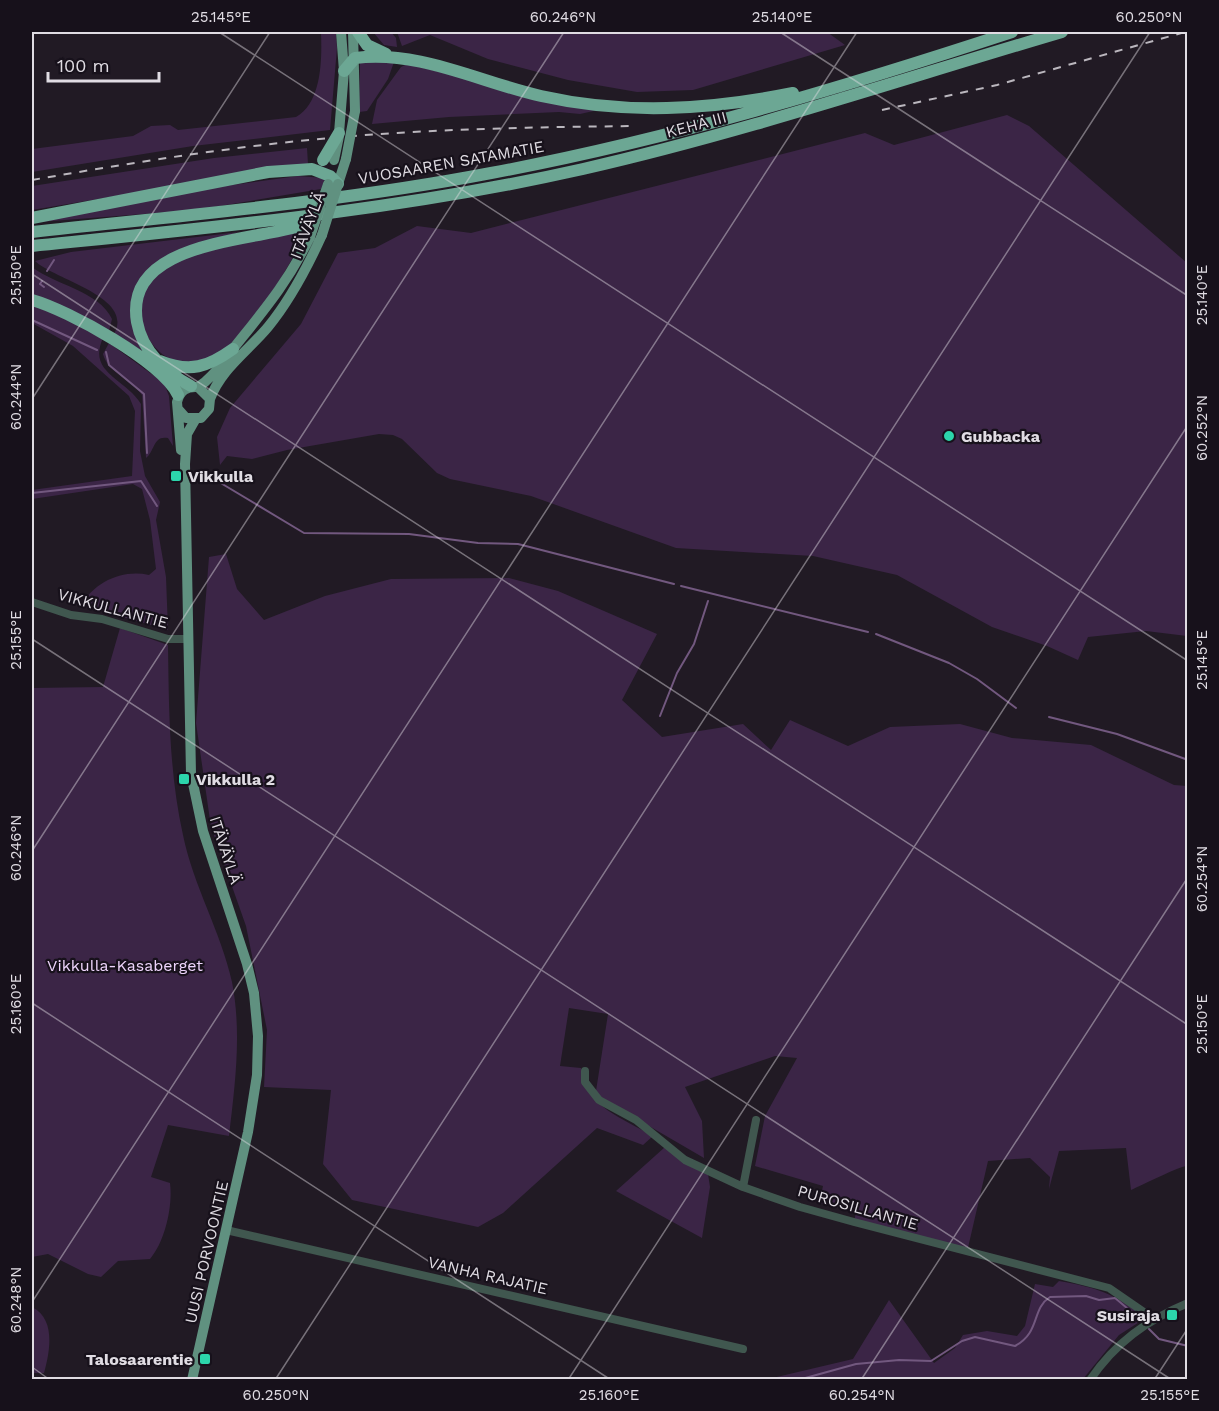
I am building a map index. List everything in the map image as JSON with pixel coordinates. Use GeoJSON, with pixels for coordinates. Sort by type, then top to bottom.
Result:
{"type":"FeatureCollection","features":[{"type":"Feature","properties":{"kind":"highway"},"geometry":{"type":"LineString","coordinates":[[358,32],[367,45],[396,57]]}},
{"type":"Feature","properties":{"kind":"highway"},"geometry":{"type":"LineString","coordinates":[[344,71],[356,58],[396,57],[426,62],[535,95],[626,109],[708,107],[796,92],[846,78],[867,78],[1012,32]]}},
{"type":"Feature","properties":{"kind":"highway","name":"KEHÄ III"},"geometry":{"type":"LineString","coordinates":[[331,214],[517,183],[659,151],[803,112],[1062,32]]}},
{"type":"Feature","properties":{"kind":"highway","name":"VUOSAAREN SATAMATIE"},"geometry":{"type":"LineString","coordinates":[[32,232],[330,200],[493,173],[658,137],[867,78]]}},
{"type":"Feature","properties":{"kind":"highway"},"geometry":{"type":"LineString","coordinates":[[32,218],[268,172],[312,170],[329,160],[339,133]]}},
{"type":"Feature","properties":{"kind":"highway"},"geometry":{"type":"LineString","coordinates":[[312,170],[332,182]]}},
{"type":"Feature","properties":{"kind":"highway"},"geometry":{"type":"LineString","coordinates":[[32,246],[331,214]]}},
{"type":"Feature","properties":{"kind":"highway"},"geometry":{"type":"LineString","coordinates":[[194,386],[174,377],[156,359],[141,337],[136,309],[143,286],[159,267],[176,256],[197,249],[302,226],[331,214]]}},
{"type":"Feature","properties":{"kind":"highway"},"geometry":{"type":"LineString","coordinates":[[32,300],[56,308],[101,330],[170,382],[178,396]]}},
{"type":"Feature","properties":{"kind":"highway"},"geometry":{"type":"LineString","coordinates":[[156,359],[179,367],[199,368],[217,361],[233,349]]}},
{"type":"Feature","properties":{"kind":"main road"},"geometry":{"type":"LineString","coordinates":[[339,133],[344,71],[341,32]]}},
{"type":"Feature","properties":{"kind":"main road","name":"ITÄVÄYLÄ"},"geometry":{"type":"LineString","coordinates":[[194,386],[233,349],[279,293],[310,237],[332,182],[346,159],[355,111],[356,58],[353,32]]}},
{"type":"Feature","properties":{"kind":"main road","name":"ITÄVÄYLÄ"},"geometry":{"type":"LineString","coordinates":[[210,399],[222,374],[266,328],[297,287],[322,235],[332,182],[329,160]]}},
{"type":"Feature","properties":{"kind":"main road"},"geometry":{"type":"LineString","coordinates":[[194,386],[207,393],[210,399],[206,414],[195,420],[186,418],[178,409],[178,396],[194,386]]}},
{"type":"Feature","properties":{"kind":"main road","name":"ITÄVÄYLÄ"},"geometry":{"type":"LineString","coordinates":[[178,409],[184,464],[189,740],[192,787],[203,831],[247,964],[255,1004],[258,1059],[248,1132]]}},
{"type":"Feature","properties":{"kind":"main road","name":"ITÄVÄYLÄ"},"geometry":{"type":"LineString","coordinates":[[184,464],[187,434],[195,420]]}},
{"type":"Feature","properties":{"kind":"main road","name":"UUSI PORVOONTIE"},"geometry":{"type":"LineString","coordinates":[[192,1380],[248,1132]]}},
{"type":"Feature","properties":{"kind":"street","name":"VIKKULLANTIE"},"geometry":{"type":"LineString","coordinates":[[32,602],[71,615],[94,617],[168,639],[188,639]]}},
{"type":"Feature","properties":{"kind":"street","name":"PUROSILLANTIE"},"geometry":{"type":"LineString","coordinates":[[585,1071],[585,1082],[599,1100],[636,1120],[685,1160],[743,1187],[843,1219],[1109,1288],[1154,1319]]}},
{"type":"Feature","properties":{"kind":"street"},"geometry":{"type":"LineString","coordinates":[[743,1187],[756,1120]]}},
{"type":"Feature","properties":{"kind":"street","name":"VANHA RAJATIE"},"geometry":{"type":"LineString","coordinates":[[226,1230],[743,1349]]}},
{"type":"Feature","properties":{"kind":"street"},"geometry":{"type":"LineString","coordinates":[[1090,1380],[1123,1341],[1154,1319],[1188,1303]]}},
{"type":"Feature","properties":{"kind":"green space"},"geometry":{"type":"Polygon","coordinates":[[[321,32],[336,32],[337,48],[330,130],[193,146],[32,172],[32,149],[133,136],[151,126],[170,125],[178,130],[296,117],[305,110],[316,91],[319,79],[321,32]]]}},
{"type":"Feature","properties":{"kind":"green space"},"geometry":{"type":"Polygon","coordinates":[[[373,32],[391,32],[396,38],[397,47],[384,45],[373,32]]]}},
{"type":"Feature","properties":{"kind":"green space"},"geometry":{"type":"Polygon","coordinates":[[[397,32],[827,32],[845,45],[693,90],[637,92],[568,80],[488,59],[430,35],[402,46],[397,32]]]}},
{"type":"Feature","properties":{"kind":"green space"},"geometry":{"type":"Polygon","coordinates":[[[360,62],[394,62],[388,79],[367,111],[359,112],[360,62]]]}},
{"type":"Feature","properties":{"kind":"green space"},"geometry":{"type":"Polygon","coordinates":[[[407,64],[598,110],[580,114],[559,112],[449,117],[372,124],[377,100],[401,67],[407,64]]]}},
{"type":"Feature","properties":{"kind":"green space"},"geometry":{"type":"Polygon","coordinates":[[[1007,115],[1029,126],[1187,263],[1187,636],[1146,631],[1088,637],[1078,660],[1047,646],[992,627],[897,575],[813,556],[676,548],[531,496],[450,479],[437,473],[402,439],[393,435],[379,434],[287,450],[252,459],[227,456],[220,465],[217,437],[230,408],[301,324],[338,253],[375,248],[417,226],[471,233],[865,133],[894,145],[1007,115]]]}},
{"type":"Feature","properties":{"kind":"green space"},"geometry":{"type":"Polygon","coordinates":[[[307,148],[308,164],[32,210],[32,186],[214,158],[307,148]]]}},
{"type":"Feature","properties":{"kind":"green space"},"geometry":{"type":"Polygon","coordinates":[[[298,176],[325,178],[321,189],[196,210],[39,222],[210,188],[298,176]]]}},
{"type":"Feature","properties":{"kind":"green space"},"geometry":{"type":"Polygon","coordinates":[[[306,231],[280,280],[254,318],[228,348],[217,356],[186,364],[173,360],[154,346],[143,325],[142,301],[145,290],[162,272],[174,263],[209,248],[306,231]]]}},
{"type":"Feature","properties":{"kind":"green space"},"geometry":{"type":"Polygon","coordinates":[[[239,232],[182,250],[132,296],[132,325],[142,351],[114,334],[117,321],[113,310],[104,300],[35,261],[71,252],[239,232]]]}},
{"type":"Feature","properties":{"kind":"green space"},"geometry":{"type":"Polygon","coordinates":[[[32,267],[87,295],[106,309],[112,319],[109,331],[32,295],[32,267]]]}},
{"type":"Feature","properties":{"kind":"green space"},"geometry":{"type":"Polygon","coordinates":[[[32,304],[54,312],[103,338],[99,350],[104,367],[141,404],[140,451],[145,476],[160,502],[156,520],[166,577],[168,630],[81,605],[94,590],[110,579],[129,574],[149,575],[156,569],[150,520],[142,489],[133,484],[32,499],[32,490],[132,476],[135,411],[129,396],[73,346],[32,323],[32,304]]]}},
{"type":"Feature","properties":{"kind":"green space"},"geometry":{"type":"Polygon","coordinates":[[[109,343],[164,383],[169,396],[173,446],[168,438],[160,439],[146,458],[142,395],[106,361],[103,354],[109,343]]]}},
{"type":"Feature","properties":{"kind":"green space"},"geometry":{"type":"Polygon","coordinates":[[[226,554],[237,589],[264,620],[325,596],[391,579],[509,578],[558,591],[657,634],[622,700],[662,737],[743,724],[771,750],[790,720],[848,746],[890,727],[960,724],[1012,738],[1091,745],[1174,785],[1187,786],[1187,1166],[1131,1190],[1126,1148],[1059,1151],[1049,1189],[1050,1177],[1030,1158],[988,1161],[967,1252],[854,1222],[856,1212],[819,1203],[823,1186],[755,1166],[765,1116],[797,1058],[775,1056],[685,1087],[702,1121],[704,1158],[601,1098],[596,1091],[608,1014],[569,1008],[560,1066],[581,1068],[589,1092],[597,1102],[618,1117],[653,1136],[643,1145],[597,1128],[503,1213],[478,1227],[352,1200],[323,1164],[331,1090],[264,1087],[267,1030],[246,926],[211,827],[196,723],[209,557],[226,554]]]}},
{"type":"Feature","properties":{"kind":"green space","name":"Vikkulla-Kasaberget"},"geometry":{"type":"Polygon","coordinates":[[[120,628],[168,645],[171,740],[178,811],[188,854],[232,982],[237,1040],[229,1136],[168,1125],[151,1177],[170,1183],[169,1213],[164,1234],[150,1259],[118,1261],[101,1277],[88,1274],[48,1254],[32,1257],[32,688],[103,687],[120,628]]]}},
{"type":"Feature","properties":{"kind":"green space"},"geometry":{"type":"Polygon","coordinates":[[[665,1147],[708,1174],[710,1187],[702,1238],[616,1191],[665,1147]]]}},
{"type":"Feature","properties":{"kind":"green space"},"geometry":{"type":"Polygon","coordinates":[[[1059,1281],[1104,1292],[1145,1316],[1144,1319],[1119,1335],[1083,1379],[764,1380],[853,1359],[889,1300],[934,1363],[955,1348],[963,1335],[987,1331],[1017,1336],[1025,1326],[1035,1284],[1053,1287],[1059,1281]]]}},
{"type":"Feature","properties":{"kind":"green space"},"geometry":{"type":"Polygon","coordinates":[[[32,1307],[40,1312],[48,1327],[49,1346],[44,1373],[32,1373],[32,1307]]]}},
{"type":"Feature","properties":{"kind":"waterway"},"geometry":{"type":"LineString","coordinates":[[47,271],[54,260]]}},
{"type":"Feature","properties":{"kind":"waterway"},"geometry":{"type":"LineString","coordinates":[[42,281],[40,284],[44,287]]}},
{"type":"Feature","properties":{"kind":"waterway"},"geometry":{"type":"LineString","coordinates":[[32,320],[97,350]]}},
{"type":"Feature","properties":{"kind":"waterway"},"geometry":{"type":"LineString","coordinates":[[106,352],[109,365],[144,394],[147,453]]}},
{"type":"Feature","properties":{"kind":"waterway"},"geometry":{"type":"LineString","coordinates":[[32,493],[141,481],[157,506]]}},
{"type":"Feature","properties":{"kind":"waterway"},"geometry":{"type":"LineString","coordinates":[[219,482],[304,533],[409,534],[478,543],[518,544],[674,584]]}},
{"type":"Feature","properties":{"kind":"waterway"},"geometry":{"type":"LineString","coordinates":[[681,586],[868,632]]}},
{"type":"Feature","properties":{"kind":"waterway"},"geometry":{"type":"LineString","coordinates":[[660,716],[677,673],[694,644],[708,601]]}},
{"type":"Feature","properties":{"kind":"waterway"},"geometry":{"type":"LineString","coordinates":[[876,634],[949,663],[977,679],[1016,708]]}},
{"type":"Feature","properties":{"kind":"waterway"},"geometry":{"type":"LineString","coordinates":[[1049,717],[1117,734],[1188,760]]}},
{"type":"Feature","properties":{"kind":"waterway"},"geometry":{"type":"LineString","coordinates":[[798,1380],[856,1364],[899,1360],[931,1361],[962,1341],[975,1337],[1015,1346],[1029,1334],[1040,1308],[1050,1297],[1086,1296],[1099,1300],[1115,1298],[1140,1319]]}},
{"type":"Feature","properties":{"kind":"waterway"},"geometry":{"type":"LineString","coordinates":[[1149,1329],[1159,1339],[1188,1346]]}},
{"type":"Feature","properties":{"kind":"railway"},"geometry":{"type":"LineString","coordinates":[[882,110],[997,85],[1185,32]]}},
{"type":"Feature","properties":{"kind":"railway"},"geometry":{"type":"LineString","coordinates":[[32,180],[214,151],[305,140],[427,131],[634,126]]}},
{"type":"Feature","properties":{"kind":"place","name":"Gubbacka"},"geometry":{"type":"Point","coordinates":[949,436]}},
{"type":"Feature","properties":{"kind":"place","name":"Vikkulla"},"geometry":{"type":"Point","coordinates":[176,476]}},
{"type":"Feature","properties":{"kind":"place","name":"Vikkulla 2"},"geometry":{"type":"Point","coordinates":[184,779]}},
{"type":"Feature","properties":{"kind":"place","name":"Susiraja"},"geometry":{"type":"Point","coordinates":[1172,1315]}},
{"type":"Feature","properties":{"kind":"place","name":"Talosaarentie"},"geometry":{"type":"Point","coordinates":[205,1359]}}]}
